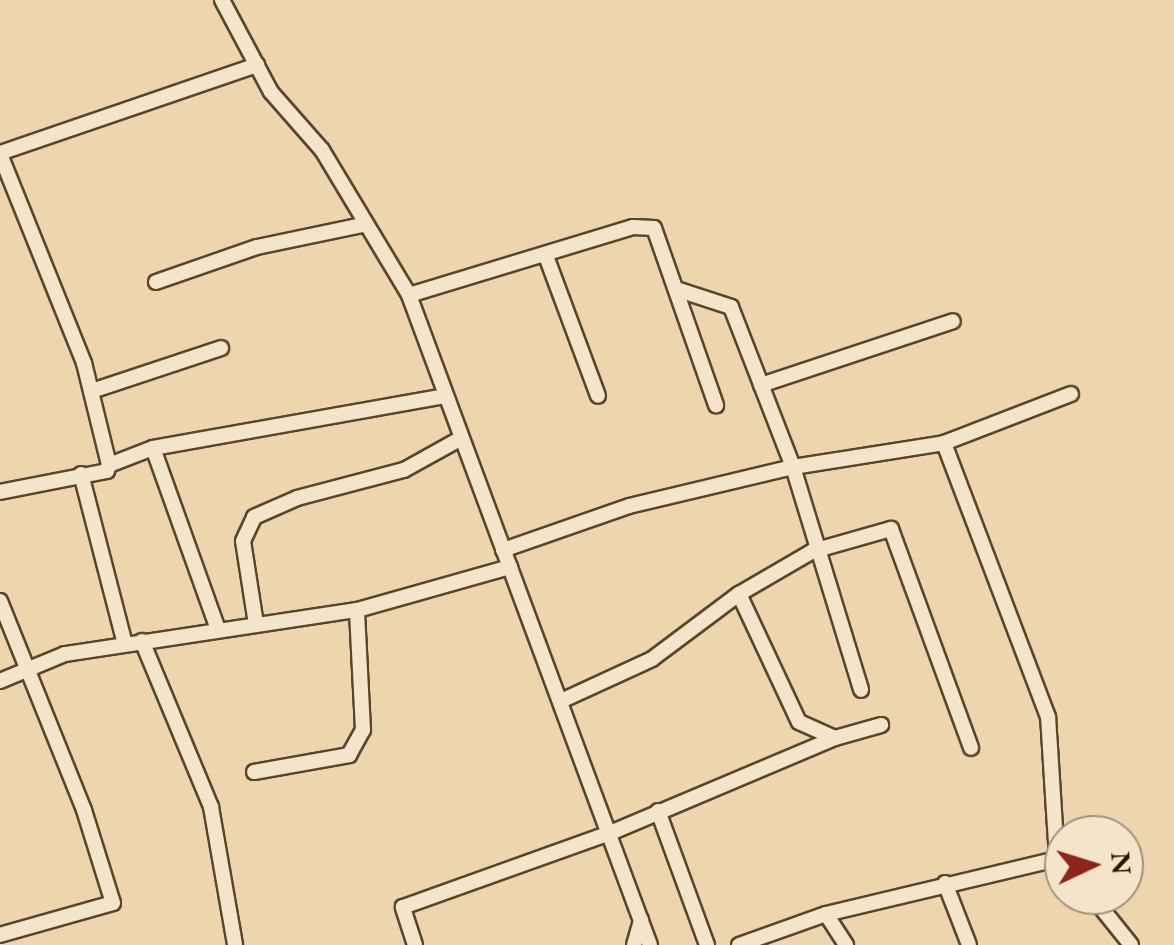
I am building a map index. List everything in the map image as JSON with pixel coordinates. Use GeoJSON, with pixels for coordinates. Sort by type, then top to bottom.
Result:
{"type":"FeatureCollection","features":[{"type":"Feature","properties":{"kind":"street"},"geometry":{"type":"LineString","coordinates":[[222,0],[278,103],[322,150],[362,225],[409,295],[460,440],[563,700],[650,945]]}},
{"type":"Feature","properties":{"kind":"street"},"geometry":{"type":"LineString","coordinates":[[109,465],[92,391],[0,153],[257,65]]}},
{"type":"Feature","properties":{"kind":"street"},"geometry":{"type":"LineString","coordinates":[[156,282],[257,247],[362,225]]}},
{"type":"Feature","properties":{"kind":"street"},"geometry":{"type":"LineString","coordinates":[[409,295],[633,227],[654,228],[716,406]]}},
{"type":"Feature","properties":{"kind":"street"},"geometry":{"type":"LineString","coordinates":[[546,256],[598,396]]}},
{"type":"Feature","properties":{"kind":"street"},"geometry":{"type":"LineString","coordinates":[[676,289],[732,307],[793,467],[814,551],[861,690]]}},
{"type":"Feature","properties":{"kind":"street"},"geometry":{"type":"LineString","coordinates":[[761,384],[953,321]]}},
{"type":"Feature","properties":{"kind":"street"},"geometry":{"type":"LineString","coordinates":[[92,391],[222,348]]}},
{"type":"Feature","properties":{"kind":"street"},"geometry":{"type":"LineString","coordinates":[[503,550],[629,506],[793,467],[944,443],[1071,394]]}},
{"type":"Feature","properties":{"kind":"street"},"geometry":{"type":"LineString","coordinates":[[0,492],[81,474],[153,448],[444,396]]}},
{"type":"Feature","properties":{"kind":"street"},"geometry":{"type":"LineString","coordinates":[[256,624],[243,541],[254,518],[298,498],[404,470],[460,440]]}},
{"type":"Feature","properties":{"kind":"street"},"geometry":{"type":"LineString","coordinates":[[944,443],[1048,718],[1056,815]]}},
{"type":"Feature","properties":{"kind":"street"},"geometry":{"type":"LineString","coordinates":[[153,448],[218,630]]}},
{"type":"Feature","properties":{"kind":"street"},"geometry":{"type":"LineString","coordinates":[[81,474],[125,644]]}},
{"type":"Feature","properties":{"kind":"street"},"geometry":{"type":"LineString","coordinates":[[563,700],[652,660],[738,594],[814,551],[891,529],[971,748]]}},
{"type":"Feature","properties":{"kind":"street"},"geometry":{"type":"LineString","coordinates":[[0,681],[26,666],[142,641],[357,610],[510,567]]}},
{"type":"Feature","properties":{"kind":"street"},"geometry":{"type":"LineString","coordinates":[[738,594],[799,722],[835,738]]}},
{"type":"Feature","properties":{"kind":"street"},"geometry":{"type":"LineString","coordinates":[[0,600],[112,902],[0,935]]}},
{"type":"Feature","properties":{"kind":"street"},"geometry":{"type":"LineString","coordinates":[[254,772],[349,755],[363,730],[357,610]]}},
{"type":"Feature","properties":{"kind":"street"},"geometry":{"type":"LineString","coordinates":[[142,641],[211,807],[235,945]]}},
{"type":"Feature","properties":{"kind":"street"},"geometry":{"type":"LineString","coordinates":[[415,945],[403,907],[610,833],[835,738],[882,725]]}},
{"type":"Feature","properties":{"kind":"street"},"geometry":{"type":"LineString","coordinates":[[658,811],[707,945]]}},
{"type":"Feature","properties":{"kind":"street"},"geometry":{"type":"LineString","coordinates":[[738,945],[826,914],[945,883],[1044,866]]}},
{"type":"Feature","properties":{"kind":"street"},"geometry":{"type":"LineString","coordinates":[[945,883],[969,945]]}},
{"type":"Feature","properties":{"kind":"street"},"geometry":{"type":"LineString","coordinates":[[826,914],[846,945]]}},
{"type":"Feature","properties":{"kind":"street"},"geometry":{"type":"LineString","coordinates":[[1107,915],[1131,945]]}},
{"type":"Feature","properties":{"kind":"street"},"geometry":{"type":"LineString","coordinates":[[634,945],[641,919]]}}]}
